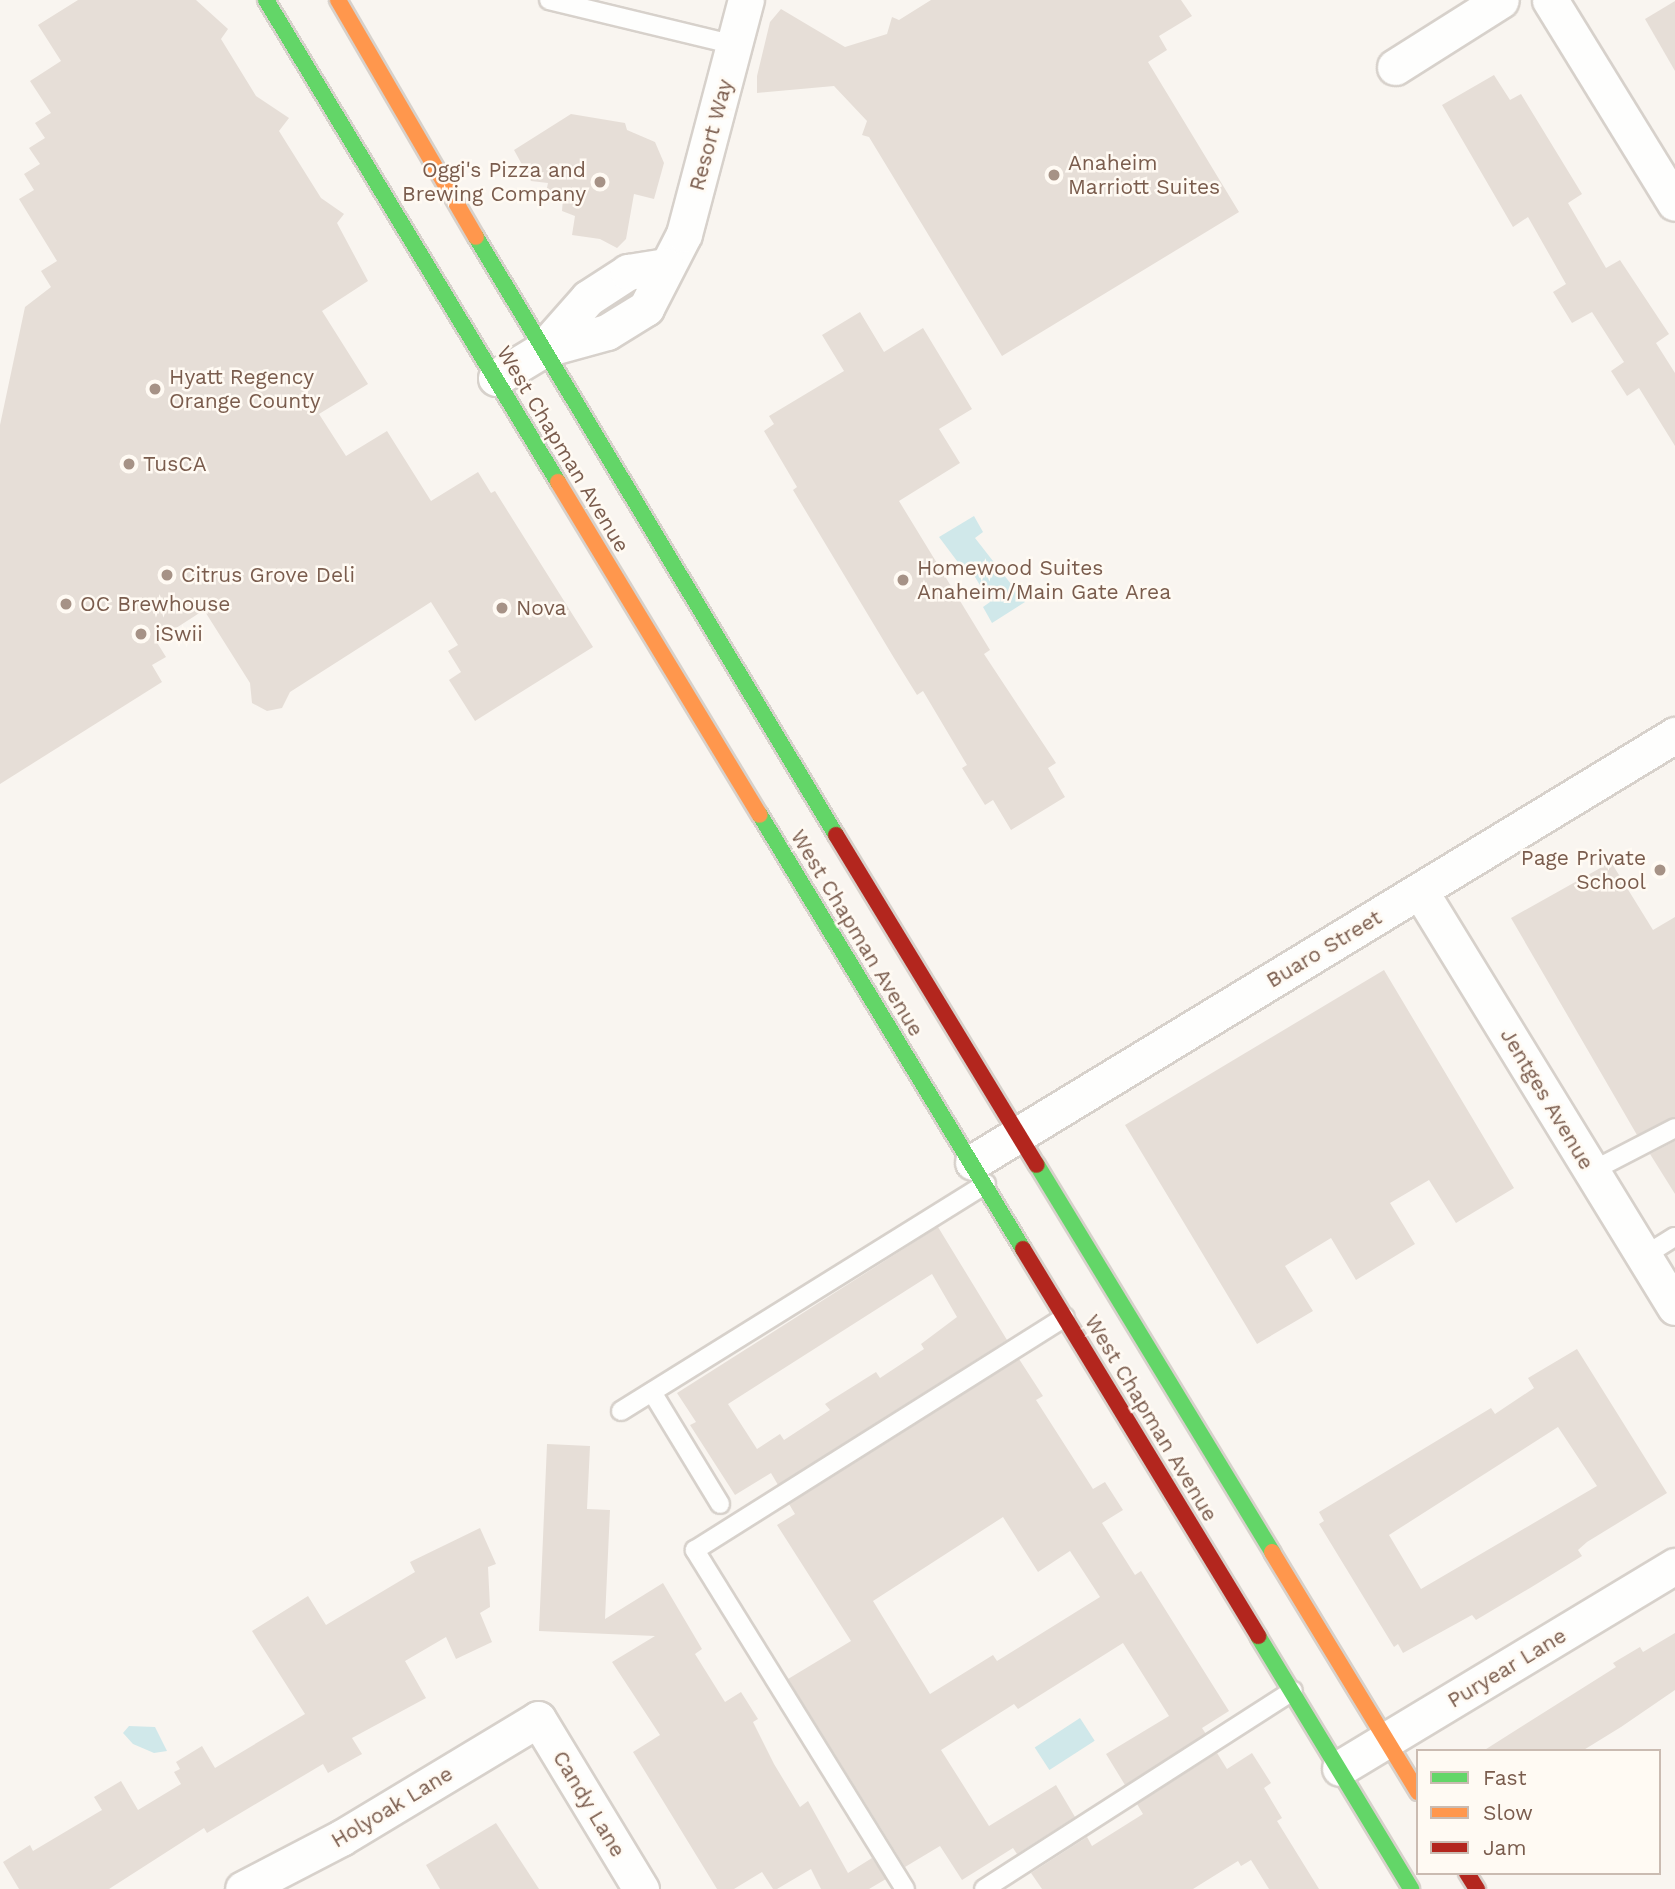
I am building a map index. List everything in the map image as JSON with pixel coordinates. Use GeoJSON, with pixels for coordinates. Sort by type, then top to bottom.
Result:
{"type":"FeatureCollection","features":[{"type":"Feature","properties":{"kind":"main road","name":"West Chapman Avenue"},"geometry":{"type":"LineString","coordinates":[[266,0],[1411,1889]]}},
{"type":"Feature","properties":{"kind":"main road","name":"West Chapman Avenue"},"geometry":{"type":"LineString","coordinates":[[338,0],[542,350],[1416,1789]]}},
{"type":"Feature","properties":{"kind":"street","name":"Resort Way"},"geometry":{"type":"LineString","coordinates":[[496,379],[542,350],[588,298],[628,272],[666,266],[684,234],[746,0]]}},
{"type":"Feature","properties":{"kind":"street"},"geometry":{"type":"LineString","coordinates":[[1395,66],[1501,0]]}},
{"type":"Feature","properties":{"kind":"street"},"geometry":{"type":"LineString","coordinates":[[1550,0],[1675,203]]}},
{"type":"Feature","properties":{"kind":"street","name":"Buaro Street"},"geometry":{"type":"LineString","coordinates":[[979,1173],[1019,1135],[1675,736]]}},
{"type":"Feature","properties":{"kind":"street","name":"Jentges Avenue"},"geometry":{"type":"LineString","coordinates":[[1420,891],[1675,1307]]}},
{"type":"Feature","properties":{"kind":"street","name":"Puryear Lane"},"geometry":{"type":"LineString","coordinates":[[1340,1768],[1674,1569]]}},
{"type":"Feature","properties":{"kind":"street","name":"Holyoak Lane"},"geometry":{"type":"LineString","coordinates":[[243,1889],[341,1838],[538,1719]]}},
{"type":"Feature","properties":{"kind":"street","name":"Candy Lane"},"geometry":{"type":"LineString","coordinates":[[538,1719],[641,1889]]}},
{"type":"Feature","properties":{"kind":"lane"},"geometry":{"type":"LineString","coordinates":[[549,0],[735,46]]}},
{"type":"Feature","properties":{"kind":"lane"},"geometry":{"type":"LineString","coordinates":[[1592,1171],[1675,1128]]}},
{"type":"Feature","properties":{"kind":"lane"},"geometry":{"type":"LineString","coordinates":[[621,1411],[979,1173]]}},
{"type":"Feature","properties":{"kind":"lane"},"geometry":{"type":"LineString","coordinates":[[1644,1256],[1675,1237]]}},
{"type":"Feature","properties":{"kind":"lane"},"geometry":{"type":"LineString","coordinates":[[905,1889],[695,1550],[1065,1317]]}},
{"type":"Feature","properties":{"kind":"lane"},"geometry":{"type":"LineString","coordinates":[[652,1392],[720,1504]]}},
{"type":"Feature","properties":{"kind":"lane"},"geometry":{"type":"LineString","coordinates":[[984,1889],[1293,1691]]}},
{"type":"Feature","properties":{"kind":"water"},"geometry":{"type":"Polygon","coordinates":[[[974,516],[983,532],[975,538],[1025,602],[992,623],[983,607],[990,602],[969,567],[963,569],[939,537],[974,516]]]}},
{"type":"Feature","properties":{"kind":"water"},"geometry":{"type":"Polygon","coordinates":[[[1080,1718],[1095,1741],[1049,1770],[1035,1747],[1080,1718]]]}},
{"type":"Feature","properties":{"kind":"water"},"geometry":{"type":"Polygon","coordinates":[[[129,1726],[155,1727],[167,1751],[154,1753],[133,1744],[123,1733],[129,1726]]]}},
{"type":"Feature","properties":{"kind":"building","name":"Hyatt Regency Orange County"},"geometry":{"type":"Polygon","coordinates":[[[78,0],[196,0],[228,29],[221,39],[256,96],[289,118],[279,131],[321,198],[344,214],[337,223],[368,281],[322,311],[368,384],[319,414],[346,456],[387,431],[431,501],[478,472],[491,493],[495,491],[593,647],[475,721],[449,680],[461,672],[448,651],[458,645],[431,602],[290,692],[282,708],[267,711],[252,703],[250,683],[204,610],[156,641],[166,657],[152,665],[162,682],[0,784],[0,425],[25,307],[51,287],[41,271],[57,261],[19,199],[34,190],[24,174],[40,164],[29,148],[45,138],[35,123],[51,113],[30,81],[61,61],[38,25],[78,0]]]}},
{"type":"Feature","properties":{"kind":"building","name":"Anaheim Marriott Suites"},"geometry":{"type":"Polygon","coordinates":[[[931,0],[1181,0],[1192,16],[1159,36],[1167,50],[1148,62],[1239,212],[1002,356],[869,137],[862,135],[867,121],[834,86],[757,93],[757,76],[770,22],[781,9],[845,47],[887,34],[892,17],[899,20],[931,0]]]}},
{"type":"Feature","properties":{"kind":"building"},"geometry":{"type":"Polygon","coordinates":[[[1675,1],[1675,71],[1645,19],[1675,1]]]}},
{"type":"Feature","properties":{"kind":"building"},"geometry":{"type":"Polygon","coordinates":[[[1494,75],[1510,100],[1521,94],[1582,194],[1568,203],[1606,268],[1620,260],[1669,334],[1656,343],[1675,373],[1675,446],[1639,388],[1627,396],[1611,371],[1624,362],[1592,312],[1572,323],[1553,292],[1566,284],[1528,217],[1513,227],[1442,105],[1494,75]]]}},
{"type":"Feature","properties":{"kind":"building","name":"Oggi's Pizza and Brewing Company"},"geometry":{"type":"Polygon","coordinates":[[[571,114],[625,123],[627,130],[655,142],[664,163],[654,199],[634,194],[626,239],[617,248],[600,239],[572,235],[575,216],[562,211],[563,199],[545,197],[548,183],[531,181],[514,150],[571,114]]]}},
{"type":"Feature","properties":{"kind":"building","name":"Homewood Suites Anaheim/Main Gate Area"},"geometry":{"type":"Polygon","coordinates":[[[860,312],[884,352],[923,328],[972,409],[939,429],[960,463],[899,501],[990,650],[984,654],[1056,763],[1048,768],[1065,797],[1011,830],[993,800],[985,805],[962,768],[967,765],[923,691],[917,695],[894,658],[793,490],[797,487],[764,431],[774,424],[769,416],[844,371],[822,335],[860,312]]]}},
{"type":"Feature","properties":{"kind":"building"},"geometry":{"type":"Polygon","coordinates":[[[1611,862],[1653,930],[1675,917],[1675,1117],[1637,1135],[1511,918],[1611,862]]]}},
{"type":"Feature","properties":{"kind":"building"},"geometry":{"type":"Polygon","coordinates":[[[1384,970],[1514,1188],[1456,1223],[1429,1180],[1390,1203],[1415,1244],[1356,1280],[1331,1238],[1285,1266],[1313,1311],[1257,1344],[1125,1125],[1384,970]]]}},
{"type":"Feature","properties":{"kind":"building"},"geometry":{"type":"Polygon","coordinates":[[[1675,1141],[1675,1194],[1650,1154],[1675,1141]]]}},
{"type":"Feature","properties":{"kind":"building"},"geometry":{"type":"Polygon","coordinates":[[[938,1227],[1007,1340],[778,1485],[771,1473],[735,1495],[690,1425],[696,1422],[677,1393],[938,1227]],[[932,1274],[728,1404],[757,1449],[780,1434],[784,1440],[830,1410],[825,1404],[876,1372],[880,1378],[924,1349],[921,1344],[957,1317],[932,1274]]]}},
{"type":"Feature","properties":{"kind":"building"},"geometry":{"type":"Polygon","coordinates":[[[1577,1349],[1667,1493],[1587,1542],[1578,1550],[1582,1556],[1530,1588],[1476,1620],[1472,1615],[1403,1653],[1398,1644],[1394,1647],[1319,1524],[1324,1521],[1319,1512],[1491,1408],[1495,1414],[1534,1388],[1528,1378],[1577,1349]],[[1558,1427],[1389,1535],[1421,1589],[1597,1486],[1558,1427]]]}},
{"type":"Feature","properties":{"kind":"building"},"geometry":{"type":"Polygon","coordinates":[[[1019,1359],[1043,1396],[1036,1400],[1093,1489],[1105,1482],[1123,1510],[1102,1523],[1135,1575],[1141,1571],[1229,1711],[1202,1728],[1206,1734],[1125,1785],[1106,1754],[1169,1716],[1123,1643],[1018,1709],[1014,1704],[941,1750],[989,1826],[1056,1785],[1075,1817],[1017,1854],[1013,1848],[962,1880],[940,1846],[905,1867],[788,1679],[851,1641],[777,1525],[795,1514],[789,1504],[1019,1359]],[[1003,1517],[873,1601],[930,1694],[993,1655],[997,1661],[1100,1597],[1070,1551],[1038,1572],[1003,1517]]]}},
{"type":"Feature","properties":{"kind":"building"},"geometry":{"type":"Polygon","coordinates":[[[547,1444],[590,1446],[587,1509],[610,1510],[605,1619],[663,1583],[702,1649],[695,1654],[725,1702],[741,1692],[758,1719],[753,1722],[774,1764],[800,1807],[808,1801],[848,1873],[872,1858],[886,1879],[869,1889],[821,1889],[811,1869],[777,1889],[773,1889],[762,1872],[734,1889],[717,1889],[633,1752],[660,1735],[612,1662],[655,1636],[539,1631],[547,1444]]]}},
{"type":"Feature","properties":{"kind":"building"},"geometry":{"type":"Polygon","coordinates":[[[480,1528],[496,1564],[488,1567],[490,1607],[480,1613],[492,1642],[456,1659],[446,1637],[405,1661],[426,1698],[352,1738],[362,1754],[328,1773],[323,1764],[207,1833],[204,1828],[109,1889],[19,1889],[3,1862],[30,1845],[33,1851],[102,1810],[94,1797],[121,1781],[138,1810],[181,1784],[174,1772],[180,1769],[176,1762],[202,1746],[215,1768],[305,1714],[252,1631],[308,1596],[326,1625],[415,1572],[410,1562],[480,1528]]]}},
{"type":"Feature","properties":{"kind":"building"},"geometry":{"type":"Polygon","coordinates":[[[1675,1633],[1675,1690],[1621,1727],[1585,1749],[1486,1749],[1616,1667],[1613,1663],[1640,1647],[1643,1652],[1675,1633]]]}},
{"type":"Feature","properties":{"kind":"building"},"geometry":{"type":"Polygon","coordinates":[[[1217,1753],[1227,1769],[1252,1753],[1271,1783],[1264,1788],[1282,1818],[1277,1821],[1319,1889],[1269,1889],[1251,1860],[1241,1866],[1238,1861],[1193,1889],[1042,1889],[1031,1873],[1087,1837],[1092,1846],[1143,1814],[1137,1804],[1217,1753]]]}},
{"type":"Feature","properties":{"kind":"building"},"geometry":{"type":"Polygon","coordinates":[[[496,1823],[539,1889],[440,1889],[426,1865],[496,1823]]]}},
{"type":"Feature","properties":{"kind":"traffic: fast"},"geometry":{"type":"LineString","coordinates":[[266,0],[558,482]]}},
{"type":"Feature","properties":{"kind":"traffic: fast"},"geometry":{"type":"LineString","coordinates":[[476,237],[836,835]]}},
{"type":"Feature","properties":{"kind":"traffic: fast"},"geometry":{"type":"LineString","coordinates":[[760,815],[1023,1249]]}},
{"type":"Feature","properties":{"kind":"traffic: fast"},"geometry":{"type":"LineString","coordinates":[[1037,1165],[1272,1552]]}},
{"type":"Feature","properties":{"kind":"traffic: fast"},"geometry":{"type":"LineString","coordinates":[[1258,1636],[1411,1889]]}},
{"type":"Feature","properties":{"kind":"traffic: slow"},"geometry":{"type":"LineString","coordinates":[[338,0],[476,237]]}},
{"type":"Feature","properties":{"kind":"traffic: slow"},"geometry":{"type":"LineString","coordinates":[[558,482],[760,815]]}},
{"type":"Feature","properties":{"kind":"traffic: slow"},"geometry":{"type":"LineString","coordinates":[[1272,1552],[1416,1789]]}},
{"type":"Feature","properties":{"kind":"traffic: jam"},"geometry":{"type":"LineString","coordinates":[[836,835],[1037,1165]]}},
{"type":"Feature","properties":{"kind":"traffic: jam"},"geometry":{"type":"LineString","coordinates":[[1023,1249],[1258,1636]]}},
{"type":"Feature","properties":{"kind":"traffic: jam"},"geometry":{"type":"LineString","coordinates":[[1468,1875],[1477,1889]]}},
{"type":"Feature","properties":{"kind":"place","name":"Anaheim Marriott Suites"},"geometry":{"type":"Point","coordinates":[1054,175]}},
{"type":"Feature","properties":{"kind":"place","name":"Oggi's Pizza and Brewing Company"},"geometry":{"type":"Point","coordinates":[600,182]}},
{"type":"Feature","properties":{"kind":"place","name":"Hyatt Regency Orange County"},"geometry":{"type":"Point","coordinates":[155,389]}},
{"type":"Feature","properties":{"kind":"place","name":"TusCA"},"geometry":{"type":"Point","coordinates":[129,464]}},
{"type":"Feature","properties":{"kind":"place","name":"Citrus Grove Deli"},"geometry":{"type":"Point","coordinates":[167,575]}},
{"type":"Feature","properties":{"kind":"place","name":"Homewood Suites Anaheim/Main Gate Area"},"geometry":{"type":"Point","coordinates":[903,580]}},
{"type":"Feature","properties":{"kind":"place","name":"OC Brewhouse"},"geometry":{"type":"Point","coordinates":[66,604]}},
{"type":"Feature","properties":{"kind":"place","name":"Nova"},"geometry":{"type":"Point","coordinates":[502,608]}},
{"type":"Feature","properties":{"kind":"place","name":"iSwii"},"geometry":{"type":"Point","coordinates":[141,634]}},
{"type":"Feature","properties":{"kind":"place","name":"Page Private School"},"geometry":{"type":"Point","coordinates":[1660,870]}}]}
